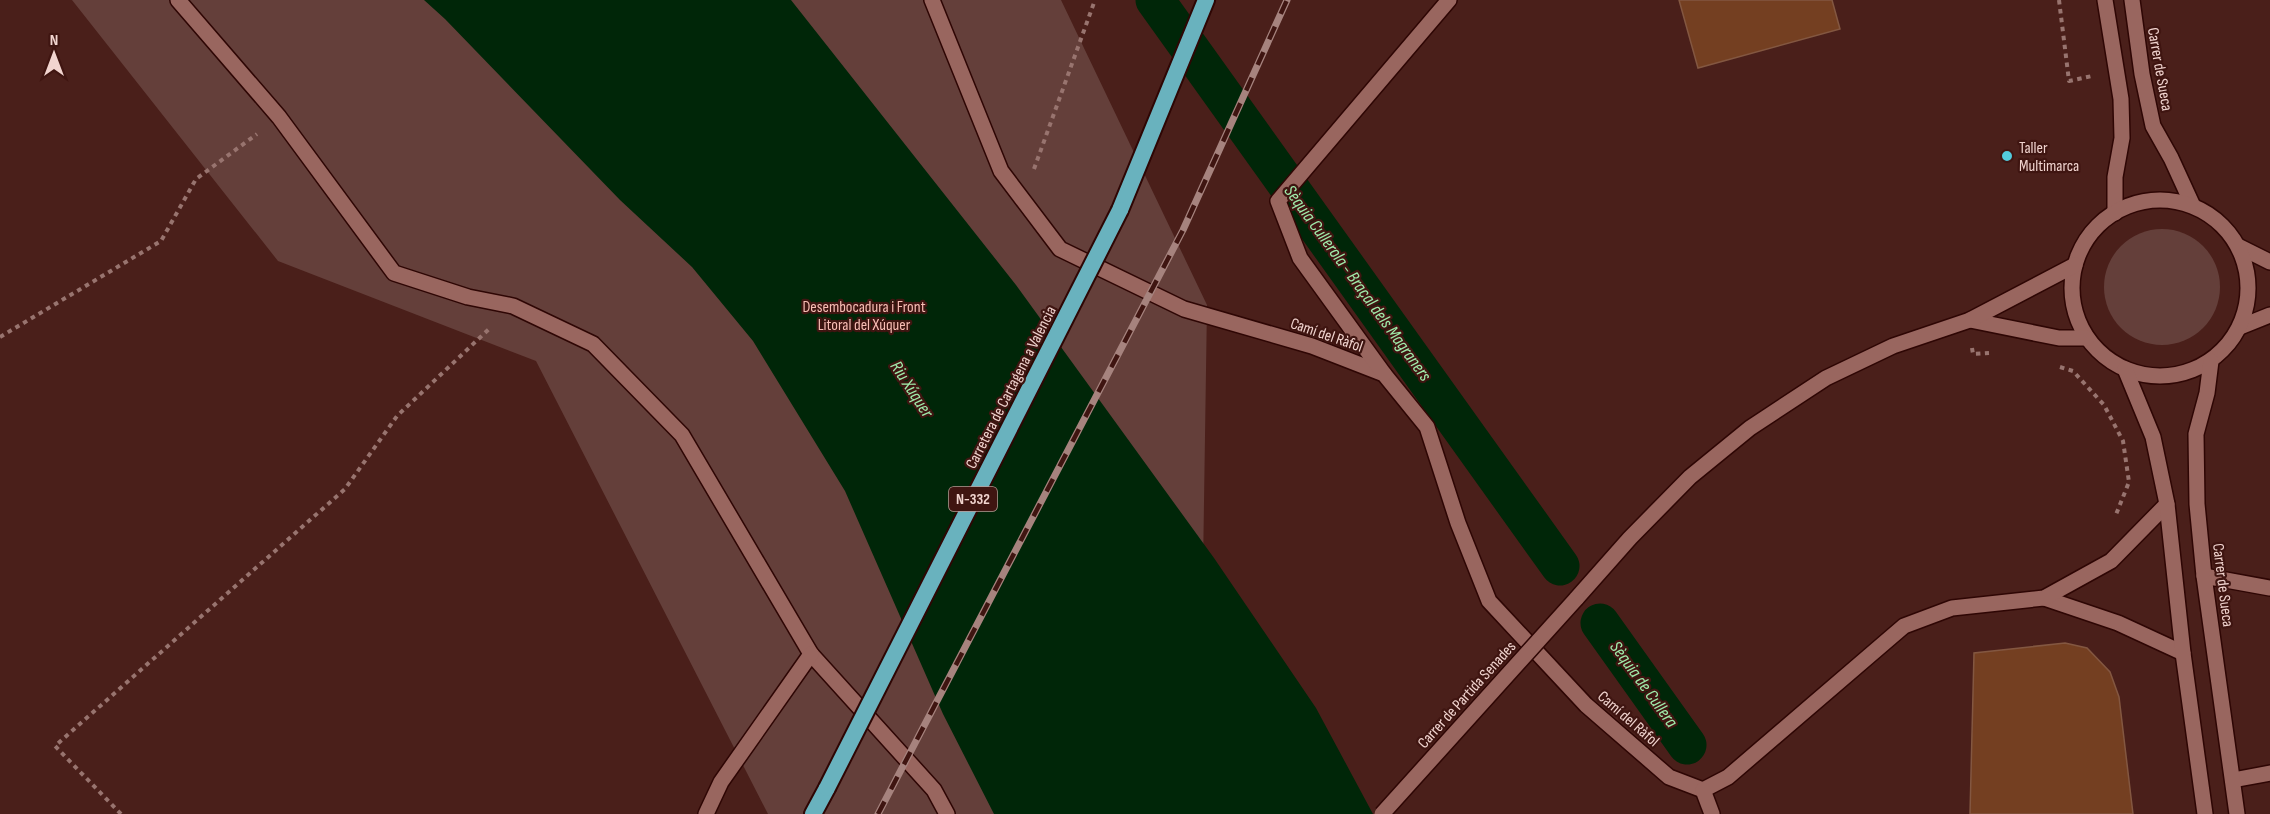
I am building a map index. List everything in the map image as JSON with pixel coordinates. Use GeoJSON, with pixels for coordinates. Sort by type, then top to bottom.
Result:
{"type":"FeatureCollection","features":[{"type":"Feature","properties":{"kind":"highway","name":"Carretera de Cartagena a Valencia"},"geometry":{"type":"LineString","coordinates":[[813,814],[1120,210],[1206,0]]}},
{"type":"Feature","properties":{"kind":"street"},"geometry":{"type":"LineString","coordinates":[[178,0],[279,117],[394,273],[468,297],[513,306],[593,344],[682,435],[811,654],[934,790],[947,814]]}},
{"type":"Feature","properties":{"kind":"street","name":"Camí del Ràfol"},"geometry":{"type":"LineString","coordinates":[[932,0],[1001,171],[1060,249],[1184,309],[1312,346],[1384,374],[1427,427],[1458,523],[1489,601],[1586,705],[1669,777],[1703,790]]}},
{"type":"Feature","properties":{"kind":"street"},"geometry":{"type":"LineString","coordinates":[[1384,374],[1300,258],[1278,201],[1449,0]]}},
{"type":"Feature","properties":{"kind":"street"},"geometry":{"type":"LineString","coordinates":[[2105,0],[2121,99],[2122,138],[2115,177],[2115,213]]}},
{"type":"Feature","properties":{"kind":"street","name":"Carrer de Sueca"},"geometry":{"type":"LineString","coordinates":[[2132,0],[2142,74],[2153,126],[2193,206]]}},
{"type":"Feature","properties":{"kind":"street"},"geometry":{"type":"LineString","coordinates":[[2166,201],[2193,206],[2218,222],[2238,246],[2248,272],[2248,300],[2240,327],[2228,346],[2211,361],[2184,373],[2154,376],[2125,369],[2103,356],[2087,338],[2076,314],[2072,290],[2075,265],[2084,244],[2097,227],[2115,213],[2139,203],[2166,201]]}},
{"type":"Feature","properties":{"kind":"street"},"geometry":{"type":"LineString","coordinates":[[2238,246],[2270,262]]}},
{"type":"Feature","properties":{"kind":"street","name":"Carrer de Partida Senades"},"geometry":{"type":"LineString","coordinates":[[1382,814],[1630,538],[1690,477],[1750,428],[1826,378],[1893,346],[1970,320],[2075,265]]}},
{"type":"Feature","properties":{"kind":"street"},"geometry":{"type":"LineString","coordinates":[[2240,327],[2270,315]]}},
{"type":"Feature","properties":{"kind":"street"},"geometry":{"type":"LineString","coordinates":[[1970,320],[2059,338],[2087,338]]}},
{"type":"Feature","properties":{"kind":"street","name":"Carrer de Sueca"},"geometry":{"type":"LineString","coordinates":[[2211,361],[2207,393],[2196,434],[2197,504],[2204,576],[2237,814]]}},
{"type":"Feature","properties":{"kind":"street"},"geometry":{"type":"LineString","coordinates":[[2125,369],[2153,437],[2167,504],[2183,653],[2205,814]]}},
{"type":"Feature","properties":{"kind":"street"},"geometry":{"type":"LineString","coordinates":[[1712,814],[1703,790],[1728,777],[1904,626],[1952,608],[2044,598],[2111,561],[2167,504]]}},
{"type":"Feature","properties":{"kind":"street"},"geometry":{"type":"LineString","coordinates":[[2204,576],[2270,588]]}},
{"type":"Feature","properties":{"kind":"street"},"geometry":{"type":"LineString","coordinates":[[2044,598],[2118,623],[2183,653]]}},
{"type":"Feature","properties":{"kind":"street"},"geometry":{"type":"LineString","coordinates":[[706,814],[721,782],[811,654]]}},
{"type":"Feature","properties":{"kind":"street"},"geometry":{"type":"LineString","coordinates":[[2233,780],[2270,774]]}},
{"type":"Feature","properties":{"kind":"path"},"geometry":{"type":"LineString","coordinates":[[1023,200],[1095,0]]}},
{"type":"Feature","properties":{"kind":"path"},"geometry":{"type":"LineString","coordinates":[[2059,0],[2069,81],[2116,70]]}},
{"type":"Feature","properties":{"kind":"path"},"geometry":{"type":"LineString","coordinates":[[0,338],[161,241],[196,179],[279,117]]}},
{"type":"Feature","properties":{"kind":"path"},"geometry":{"type":"LineString","coordinates":[[121,814],[56,746],[345,489],[397,416],[513,306]]}},
{"type":"Feature","properties":{"kind":"path"},"geometry":{"type":"LineString","coordinates":[[1970,320],[1973,354],[1993,353]]}},
{"type":"Feature","properties":{"kind":"path"},"geometry":{"type":"LineString","coordinates":[[2053,365],[2073,371],[2104,405],[2123,441],[2129,482],[2112,523]]}},
{"type":"Feature","properties":{"kind":"green space","name":"Desembocadura i Front Litoral del Xúquer"},"geometry":{"type":"Polygon","coordinates":[[[72,0],[1061,0],[1207,305],[1203,568],[1330,814],[768,814],[536,361],[278,261],[72,0]]]}},
{"type":"Feature","properties":{"kind":"green space"},"geometry":{"type":"Polygon","coordinates":[[[2162,229],[2184,233],[2203,246],[2216,265],[2220,287],[2216,309],[2203,328],[2184,341],[2162,345],[2140,341],[2121,328],[2108,309],[2104,287],[2108,265],[2121,246],[2140,233],[2162,229]]]}},
{"type":"Feature","properties":{"kind":"water","name":"Riu Xúquer"},"geometry":{"type":"Polygon","coordinates":[[[424,0],[791,0],[1016,285],[1214,558],[1316,708],[1373,814],[994,814],[943,714],[845,491],[753,341],[692,267],[620,200],[424,0]]]}},
{"type":"Feature","properties":{"kind":"building"},"geometry":{"type":"Polygon","coordinates":[[[1679,0],[1832,0],[1840,29],[1698,68],[1679,0]]]}},
{"type":"Feature","properties":{"kind":"building"},"geometry":{"type":"Polygon","coordinates":[[[2065,643],[2087,648],[2110,672],[2119,697],[2133,814],[1970,814],[1974,653],[2065,643]]]}},
{"type":"Feature","properties":{"kind":"waterway","name":"Sèquia Cullerola - Braçal dels Magraners"},"geometry":{"type":"LineString","coordinates":[[1155,0],[1560,566]]}},
{"type":"Feature","properties":{"kind":"waterway","name":"Sèquia de Cullera"},"geometry":{"type":"LineString","coordinates":[[1600,623],[1687,745]]}},
{"type":"Feature","properties":{"kind":"railway"},"geometry":{"type":"LineString","coordinates":[[878,814],[1183,230],[1287,0]]}},
{"type":"Feature","properties":{"kind":"place","name":"Taller Multimarca"},"geometry":{"type":"Point","coordinates":[2007,156]}}]}
